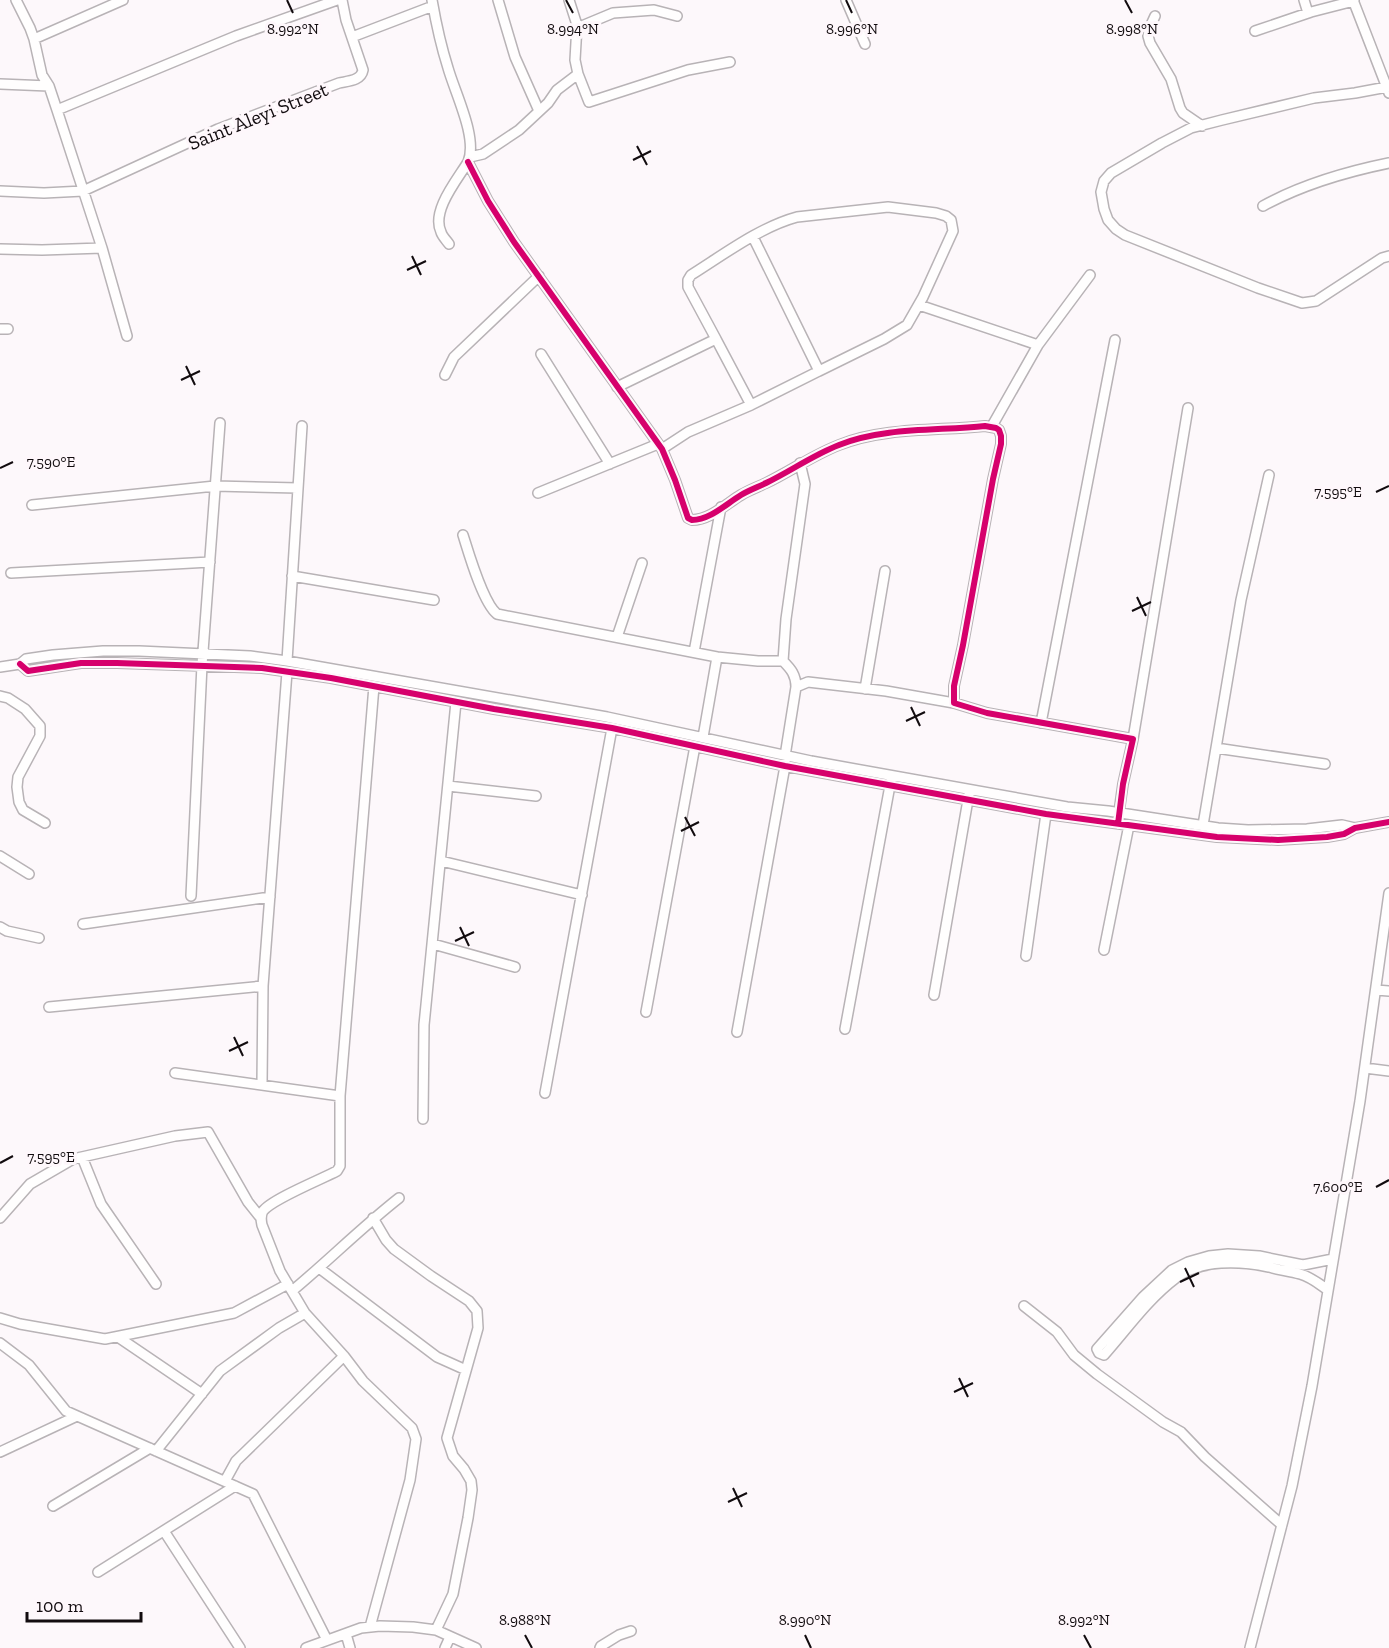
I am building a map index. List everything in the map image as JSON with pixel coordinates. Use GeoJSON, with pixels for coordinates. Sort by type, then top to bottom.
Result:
{"type":"FeatureCollection","features":[{"type":"Feature","properties":{"kind":"street"},"geometry":{"type":"LineString","coordinates":[[16,0],[34,39],[42,75],[49,86],[102,248],[127,336]]}},
{"type":"Feature","properties":{"kind":"street"},"geometry":{"type":"LineString","coordinates":[[34,39],[123,0]]}},
{"type":"Feature","properties":{"kind":"street"},"geometry":{"type":"LineString","coordinates":[[57,110],[236,36],[337,0]]}},
{"type":"Feature","properties":{"kind":"street","name":"Saint Aleyi Street"},"geometry":{"type":"LineString","coordinates":[[83,191],[218,129],[339,83],[357,79],[362,75],[363,70],[346,20],[342,0]]}},
{"type":"Feature","properties":{"kind":"street"},"geometry":{"type":"LineString","coordinates":[[498,0],[515,57],[539,111]]}},
{"type":"Feature","properties":{"kind":"street"},"geometry":{"type":"LineString","coordinates":[[569,0],[577,28],[575,60],[589,102],[688,70],[730,62]]}},
{"type":"Feature","properties":{"kind":"street"},"geometry":{"type":"LineString","coordinates":[[650,0],[654,10]]}},
{"type":"Feature","properties":{"kind":"street"},"geometry":{"type":"LineString","coordinates":[[846,0],[865,44]]}},
{"type":"Feature","properties":{"kind":"street"},"geometry":{"type":"LineString","coordinates":[[1304,0],[1308,13]]}},
{"type":"Feature","properties":{"kind":"street"},"geometry":{"type":"LineString","coordinates":[[1255,31],[1308,13],[1354,1],[1388,90],[1314,98],[1191,129],[1162,142],[1107,176],[1101,192],[1108,220],[1116,229],[1135,239],[1302,303],[1316,301],[1382,258],[1389,256]]}},
{"type":"Feature","properties":{"kind":"street"},"geometry":{"type":"LineString","coordinates":[[352,37],[433,3],[447,66],[470,139],[469,160],[488,201],[514,242],[660,447],[675,480],[688,518],[698,520],[800,463],[855,439],[890,432],[985,426],[992,426],[999,430],[1002,436],[1001,444],[954,686],[954,703]]}},
{"type":"Feature","properties":{"kind":"street"},"geometry":{"type":"LineString","coordinates":[[577,28],[613,13],[654,10],[677,16]]}},
{"type":"Feature","properties":{"kind":"street"},"geometry":{"type":"LineString","coordinates":[[1155,16],[1148,36],[1150,43],[1171,79],[1183,113],[1202,126]]}},
{"type":"Feature","properties":{"kind":"street"},"geometry":{"type":"LineString","coordinates":[[449,244],[440,232],[439,215],[443,203],[469,160],[483,154],[519,130],[548,104],[557,90],[578,74]]}},
{"type":"Feature","properties":{"kind":"street"},"geometry":{"type":"LineString","coordinates":[[0,84],[49,86]]}},
{"type":"Feature","properties":{"kind":"street"},"geometry":{"type":"LineString","coordinates":[[1263,206],[1312,183],[1389,163]]}},
{"type":"Feature","properties":{"kind":"street"},"geometry":{"type":"LineString","coordinates":[[0,191],[44,193],[83,191]]}},
{"type":"Feature","properties":{"kind":"street"},"geometry":{"type":"LineString","coordinates":[[538,493],[660,447],[688,432],[751,405],[896,332],[907,324],[919,305],[953,231],[954,225],[951,220],[946,216],[888,207],[797,217],[782,221],[691,275],[688,287],[751,405]]}},
{"type":"Feature","properties":{"kind":"street"},"geometry":{"type":"LineString","coordinates":[[753,237],[819,371]]}},
{"type":"Feature","properties":{"kind":"street"},"geometry":{"type":"LineString","coordinates":[[0,249],[102,248]]}},
{"type":"Feature","properties":{"kind":"street"},"geometry":{"type":"LineString","coordinates":[[992,426],[1038,345],[1090,275]]}},
{"type":"Feature","properties":{"kind":"street"},"geometry":{"type":"LineString","coordinates":[[445,375],[454,357],[539,276]]}},
{"type":"Feature","properties":{"kind":"street"},"geometry":{"type":"LineString","coordinates":[[919,305],[1038,345]]}},
{"type":"Feature","properties":{"kind":"street"},"geometry":{"type":"LineString","coordinates":[[617,387],[716,339]]}},
{"type":"Feature","properties":{"kind":"street"},"geometry":{"type":"LineString","coordinates":[[1041,723],[1115,340]]}},
{"type":"Feature","properties":{"kind":"street"},"geometry":{"type":"LineString","coordinates":[[541,354],[610,464]]}},
{"type":"Feature","properties":{"kind":"street"},"geometry":{"type":"LineString","coordinates":[[1118,819],[1188,408]]}},
{"type":"Feature","properties":{"kind":"street"},"geometry":{"type":"LineString","coordinates":[[191,896],[202,665],[220,423]]}},
{"type":"Feature","properties":{"kind":"street"},"geometry":{"type":"LineString","coordinates":[[287,661],[302,426]]}},
{"type":"Feature","properties":{"kind":"street"},"geometry":{"type":"LineString","coordinates":[[783,661],[786,619],[805,484],[800,463]]}},
{"type":"Feature","properties":{"kind":"street"},"geometry":{"type":"LineString","coordinates":[[1203,825],[1241,600],[1269,475]]}},
{"type":"Feature","properties":{"kind":"street"},"geometry":{"type":"LineString","coordinates":[[32,505],[215,486],[298,488]]}},
{"type":"Feature","properties":{"kind":"street"},"geometry":{"type":"LineString","coordinates":[[694,652],[721,507]]}},
{"type":"Feature","properties":{"kind":"street"},"geometry":{"type":"LineString","coordinates":[[463,535],[486,600],[497,615],[717,657],[783,661],[792,669],[796,687],[785,766],[737,1032]]}},
{"type":"Feature","properties":{"kind":"street"},"geometry":{"type":"LineString","coordinates":[[11,573],[210,562]]}},
{"type":"Feature","properties":{"kind":"street"},"geometry":{"type":"LineString","coordinates":[[617,637],[642,563]]}},
{"type":"Feature","properties":{"kind":"street"},"geometry":{"type":"LineString","coordinates":[[865,688],[885,571]]}},
{"type":"Feature","properties":{"kind":"street"},"geometry":{"type":"LineString","coordinates":[[292,576],[434,600]]}},
{"type":"Feature","properties":{"kind":"street"},"geometry":{"type":"LineString","coordinates":[[117,663],[118,651]]}},
{"type":"Feature","properties":{"kind":"street"},"geometry":{"type":"LineString","coordinates":[[0,668],[20,664],[27,659],[53,655],[118,651],[250,656],[287,661],[374,686],[612,728],[785,766],[891,780]]}},
{"type":"Feature","properties":{"kind":"street"},"geometry":{"type":"LineString","coordinates":[[703,737],[717,657]]}},
{"type":"Feature","properties":{"kind":"street"},"geometry":{"type":"LineString","coordinates":[[20,664],[28,671],[81,663],[117,663],[202,665],[332,673],[477,694],[607,717],[891,780],[969,794],[1067,807],[1118,819],[1129,825],[1217,837],[1278,840],[1339,835],[1354,828],[1389,822]]}},
{"type":"Feature","properties":{"kind":"street"},"geometry":{"type":"LineString","coordinates":[[262,1084],[263,986],[287,672]]}},
{"type":"Feature","properties":{"kind":"street"},"geometry":{"type":"LineString","coordinates":[[796,687],[808,682],[865,688],[954,703],[987,713],[1133,739]]}},
{"type":"Feature","properties":{"kind":"street"},"geometry":{"type":"LineString","coordinates":[[260,1217],[264,1210],[278,1200],[338,1171],[340,1166],[340,1096],[374,686]]}},
{"type":"Feature","properties":{"kind":"street"},"geometry":{"type":"LineString","coordinates":[[474,705],[477,694]]}},
{"type":"Feature","properties":{"kind":"street"},"geometry":{"type":"LineString","coordinates":[[0,696],[26,709],[40,726],[40,735],[18,777],[17,787],[19,802],[23,810],[45,823]]}},
{"type":"Feature","properties":{"kind":"street"},"geometry":{"type":"LineString","coordinates":[[423,1119],[424,1025],[456,702]]}},
{"type":"Feature","properties":{"kind":"street"},"geometry":{"type":"LineString","coordinates":[[545,1093],[612,728]]}},
{"type":"Feature","properties":{"kind":"street"},"geometry":{"type":"LineString","coordinates":[[646,1012],[695,746]]}},
{"type":"Feature","properties":{"kind":"street"},"geometry":{"type":"LineString","coordinates":[[1216,748],[1325,764]]}},
{"type":"Feature","properties":{"kind":"street"},"geometry":{"type":"LineString","coordinates":[[845,1029],[891,780]]}},
{"type":"Feature","properties":{"kind":"street"},"geometry":{"type":"LineString","coordinates":[[448,786],[536,796]]}},
{"type":"Feature","properties":{"kind":"street"},"geometry":{"type":"LineString","coordinates":[[969,794],[1046,814],[1248,830],[1278,831],[1342,825],[1354,828]]}},
{"type":"Feature","properties":{"kind":"street"},"geometry":{"type":"LineString","coordinates":[[933,995],[969,794]]}},
{"type":"Feature","properties":{"kind":"street"},"geometry":{"type":"LineString","coordinates":[[1026,956],[1046,814]]}},
{"type":"Feature","properties":{"kind":"street"},"geometry":{"type":"LineString","coordinates":[[1104,950],[1129,825]]}},
{"type":"Feature","properties":{"kind":"street"},"geometry":{"type":"LineString","coordinates":[[0,856],[29,874]]}},
{"type":"Feature","properties":{"kind":"street"},"geometry":{"type":"LineString","coordinates":[[441,861],[582,895]]}},
{"type":"Feature","properties":{"kind":"street"},"geometry":{"type":"LineString","coordinates":[[1250,1648],[1303,1436],[1365,1068],[1386,935],[1389,893]]}},
{"type":"Feature","properties":{"kind":"street"},"geometry":{"type":"LineString","coordinates":[[83,924],[270,897]]}},
{"type":"Feature","properties":{"kind":"street"},"geometry":{"type":"LineString","coordinates":[[0,927],[7,931],[39,938]]}},
{"type":"Feature","properties":{"kind":"street"},"geometry":{"type":"LineString","coordinates":[[432,944],[515,967]]}},
{"type":"Feature","properties":{"kind":"street"},"geometry":{"type":"LineString","coordinates":[[49,1008],[263,986]]}},
{"type":"Feature","properties":{"kind":"street"},"geometry":{"type":"LineString","coordinates":[[1376,990],[1389,992]]}},
{"type":"Feature","properties":{"kind":"street"},"geometry":{"type":"LineString","coordinates":[[1365,1068],[1389,1071]]}},
{"type":"Feature","properties":{"kind":"street"},"geometry":{"type":"LineString","coordinates":[[175,1073],[340,1096]]}},
{"type":"Feature","properties":{"kind":"street"},"geometry":{"type":"LineString","coordinates":[[0,1218],[30,1184],[72,1159],[175,1136],[208,1132],[248,1202],[260,1217],[280,1271],[304,1313],[344,1356],[363,1381],[412,1428],[416,1439],[410,1480],[370,1627]]}},
{"type":"Feature","properties":{"kind":"street"},"geometry":{"type":"LineString","coordinates":[[82,1157],[100,1204],[156,1284]]}},
{"type":"Feature","properties":{"kind":"street"},"geometry":{"type":"LineString","coordinates":[[0,1318],[20,1324],[105,1339],[234,1312],[290,1287],[319,1268],[373,1218],[399,1198]]}},
{"type":"Feature","properties":{"kind":"street"},"geometry":{"type":"LineString","coordinates":[[373,1218],[394,1249],[469,1301],[477,1311],[478,1328],[447,1438],[453,1456],[471,1481],[472,1490],[453,1593],[436,1630]]}},
{"type":"Feature","properties":{"kind":"street"},"geometry":{"type":"LineString","coordinates":[[1146,1300],[1104,1355],[1099,1353],[1097,1349],[1146,1300],[1188,1262],[1209,1256],[1301,1274],[1328,1290]]}},
{"type":"Feature","properties":{"kind":"street"},"geometry":{"type":"LineString","coordinates":[[1228,1258],[1259,1256],[1303,1265],[1333,1259]]}},
{"type":"Feature","properties":{"kind":"street"},"geometry":{"type":"LineString","coordinates":[[319,1268],[436,1357],[466,1370]]}},
{"type":"Feature","properties":{"kind":"street"},"geometry":{"type":"LineString","coordinates":[[1024,1306],[1057,1332],[1074,1355],[1097,1374],[1163,1422],[1181,1432],[1205,1457],[1282,1525]]}},
{"type":"Feature","properties":{"kind":"street"},"geometry":{"type":"LineString","coordinates":[[53,1506],[153,1449],[220,1371],[279,1328],[304,1313]]}},
{"type":"Feature","properties":{"kind":"street"},"geometry":{"type":"LineString","coordinates":[[118,1336],[202,1394]]}},
{"type":"Feature","properties":{"kind":"street"},"geometry":{"type":"LineString","coordinates":[[0,1343],[29,1365],[66,1411],[253,1494],[327,1640]]}},
{"type":"Feature","properties":{"kind":"street"},"geometry":{"type":"LineString","coordinates":[[225,1482],[236,1461],[344,1356]]}},
{"type":"Feature","properties":{"kind":"street"},"geometry":{"type":"LineString","coordinates":[[0,1452],[77,1416]]}},
{"type":"Feature","properties":{"kind":"street"},"geometry":{"type":"LineString","coordinates":[[98,1572],[235,1486]]}},
{"type":"Feature","properties":{"kind":"street"},"geometry":{"type":"LineString","coordinates":[[164,1531],[240,1648]]}},
{"type":"Feature","properties":{"kind":"street"},"geometry":{"type":"LineString","coordinates":[[306,1648],[361,1628],[380,1626],[436,1630],[476,1648]]}},
{"type":"Feature","properties":{"kind":"street"},"geometry":{"type":"LineString","coordinates":[[600,1648],[619,1635],[631,1631]]}},
{"type":"Feature","properties":{"kind":"street"},"geometry":{"type":"LineString","coordinates":[[346,1634],[350,1648]]}},
{"type":"Feature","properties":{"kind":"street"},"geometry":{"type":"LineString","coordinates":[[445,1648],[450,1637]]}},
{"type":"Feature","properties":{"kind":"cycle path"},"geometry":{"type":"LineString","coordinates":[[468,162],[488,201],[514,242],[662,449],[688,518],[692,520],[705,517],[744,493],[820,453],[856,439],[893,432],[985,426],[999,430],[1001,444],[954,686],[954,703],[987,713],[1133,739],[1123,784],[1118,824]]}},
{"type":"Feature","properties":{"kind":"cycle path"},"geometry":{"type":"LineString","coordinates":[[20,664],[28,671],[81,663],[262,668],[331,678],[494,709],[612,728],[785,766],[1046,814],[1217,837],[1278,840],[1327,837],[1344,834],[1355,828],[1389,822]]}}]}
